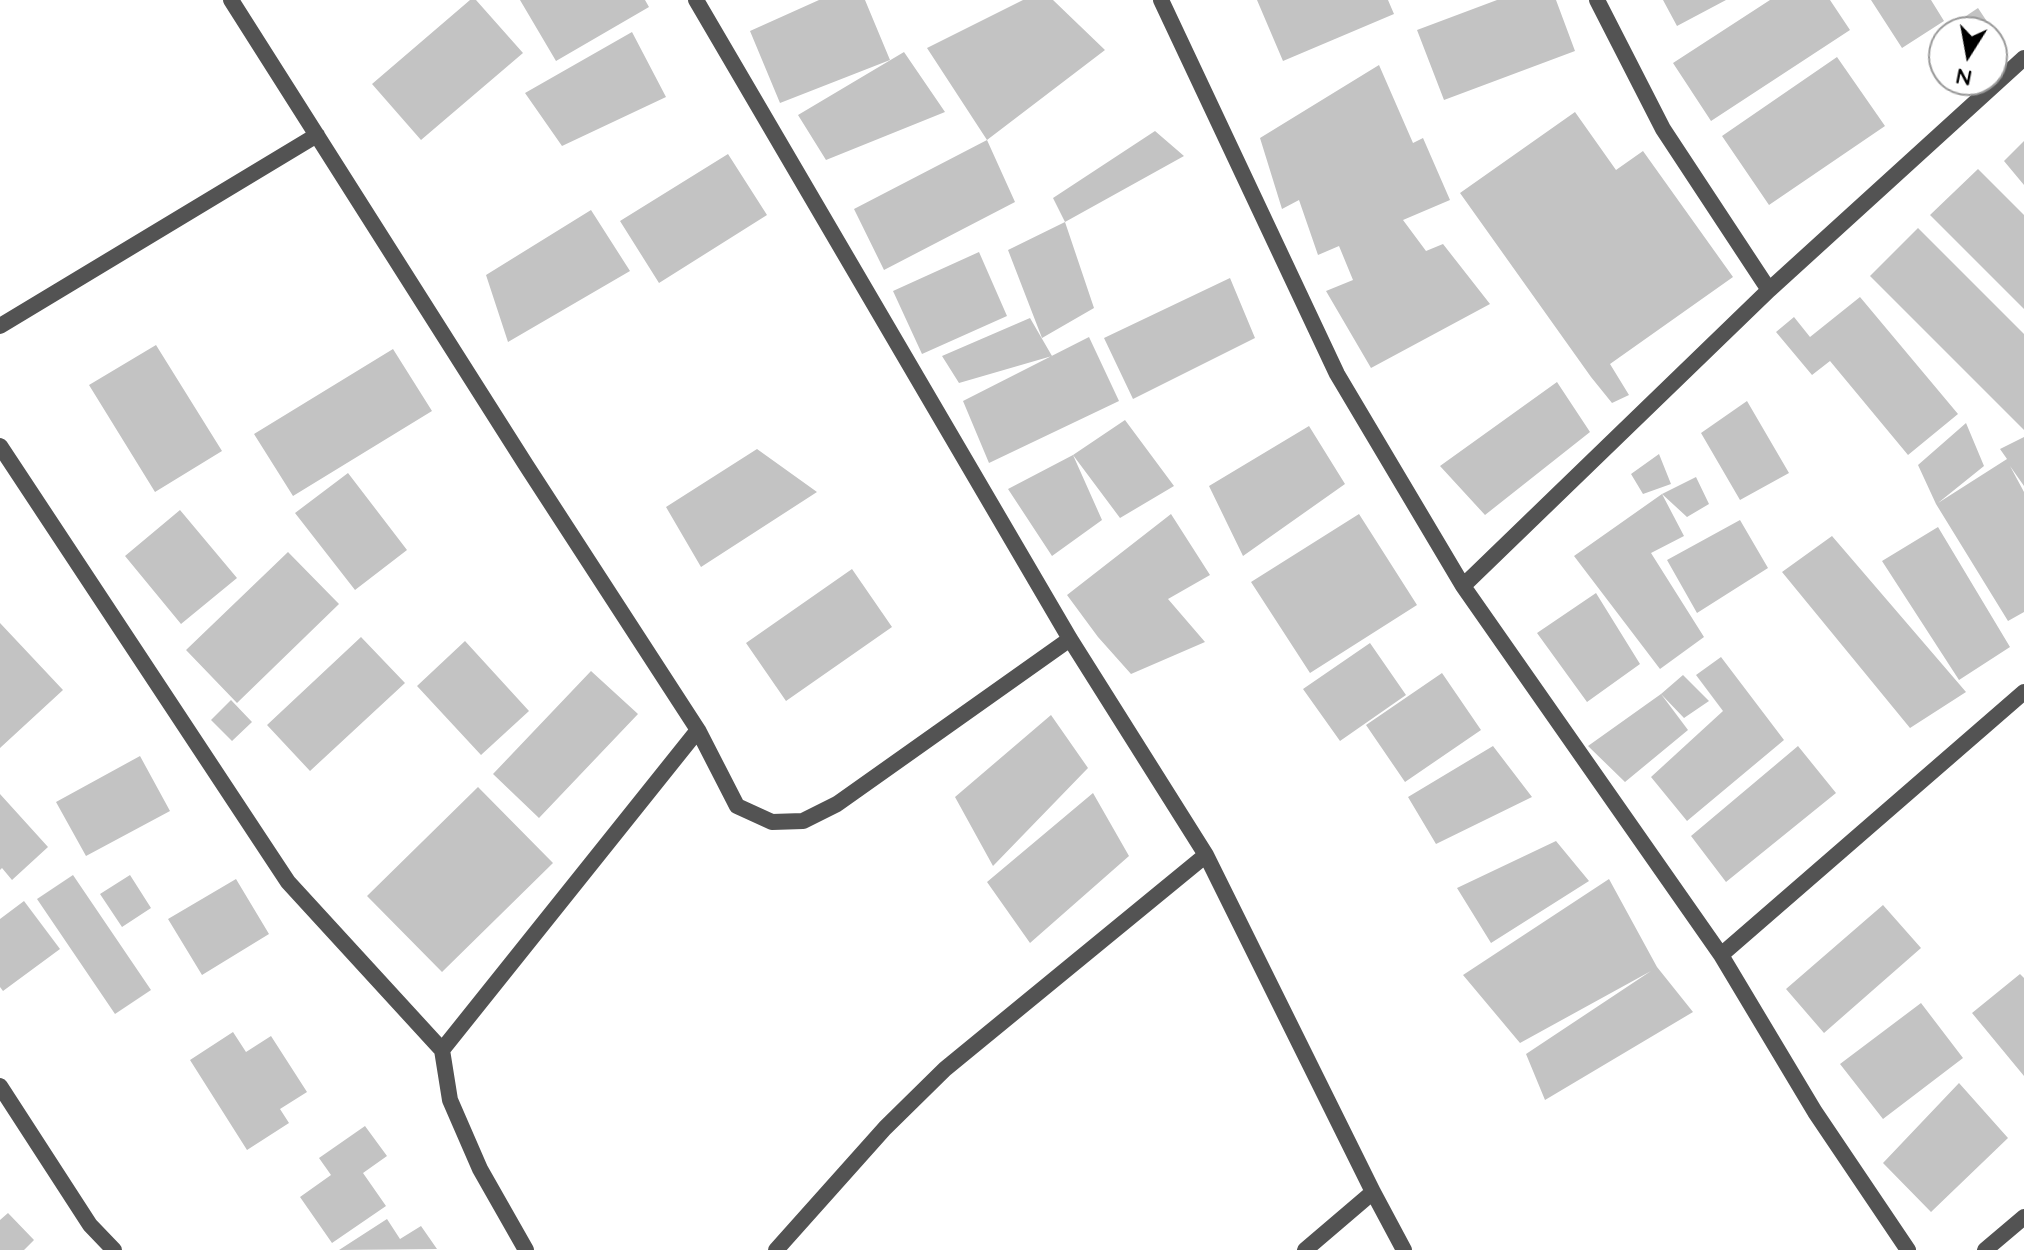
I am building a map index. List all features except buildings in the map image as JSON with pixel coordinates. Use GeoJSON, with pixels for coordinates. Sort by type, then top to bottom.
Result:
{"type":"FeatureCollection","features":[{"type":"Feature","properties":{"kind":"street"},"geometry":{"type":"LineString","coordinates":[[231,0],[698,730],[737,806],[772,822],[803,821],[837,804],[1070,639]]}},
{"type":"Feature","properties":{"kind":"street"},"geometry":{"type":"LineString","coordinates":[[696,0],[1070,639],[1206,855],[1404,1250]]}},
{"type":"Feature","properties":{"kind":"street"},"geometry":{"type":"LineString","coordinates":[[1161,0],[1337,374],[1463,586],[1721,955],[1815,1112],[1908,1250]]}},
{"type":"Feature","properties":{"kind":"street"},"geometry":{"type":"LineString","coordinates":[[1597,0],[1663,129],[1769,290]]}},
{"type":"Feature","properties":{"kind":"street"},"geometry":{"type":"LineString","coordinates":[[1463,586],[1769,290],[2024,58]]}},
{"type":"Feature","properties":{"kind":"street"},"geometry":{"type":"LineString","coordinates":[[0,326],[317,135]]}},
{"type":"Feature","properties":{"kind":"street"},"geometry":{"type":"LineString","coordinates":[[0,446],[288,882],[442,1050],[450,1100],[480,1169],[526,1250]]}},
{"type":"Feature","properties":{"kind":"street"},"geometry":{"type":"LineString","coordinates":[[1721,955],[2024,692]]}},
{"type":"Feature","properties":{"kind":"street"},"geometry":{"type":"LineString","coordinates":[[442,1050],[698,730]]}},
{"type":"Feature","properties":{"kind":"street"},"geometry":{"type":"LineString","coordinates":[[776,1250],[885,1128],[945,1069],[1206,855]]}},
{"type":"Feature","properties":{"kind":"street"},"geometry":{"type":"LineString","coordinates":[[0,1086],[90,1225],[114,1250]]}},
{"type":"Feature","properties":{"kind":"street"},"geometry":{"type":"LineString","coordinates":[[1305,1250],[1373,1192]]}},
{"type":"Feature","properties":{"kind":"street"},"geometry":{"type":"LineString","coordinates":[[1985,1250],[2024,1217]]}}]}
